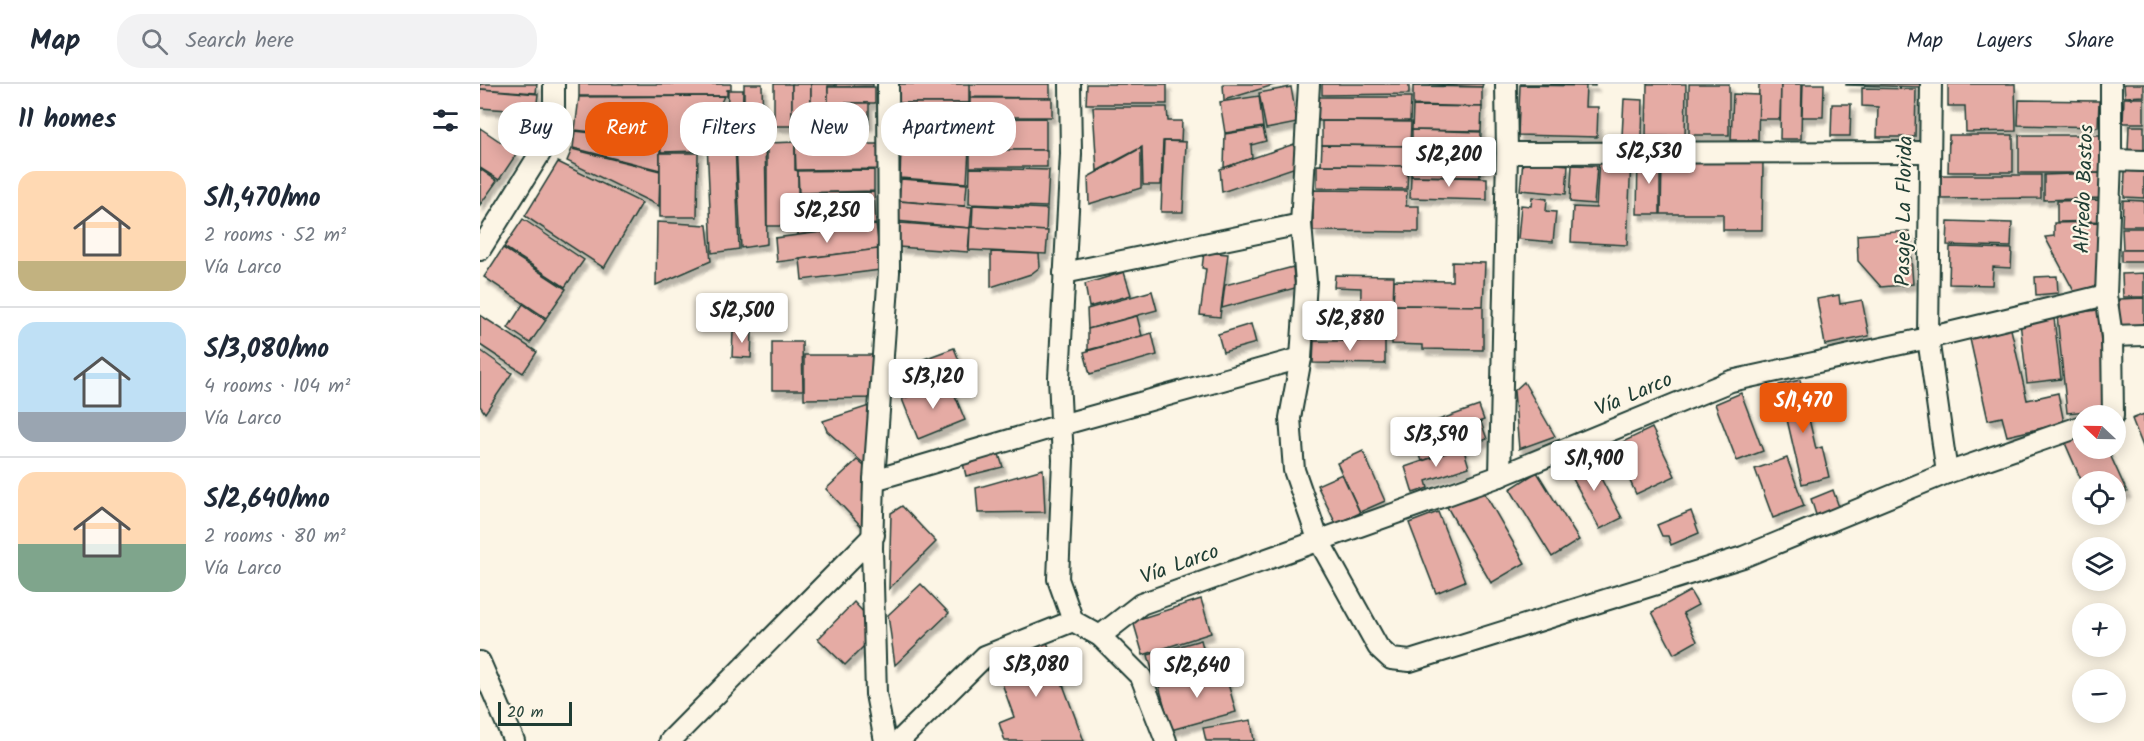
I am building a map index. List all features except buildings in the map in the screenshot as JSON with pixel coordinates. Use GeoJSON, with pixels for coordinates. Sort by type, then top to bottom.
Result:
{"type":"FeatureCollection","features":[{"type":"Feature","properties":{"kind":"street"},"geometry":{"type":"LineString","coordinates":[[480,250],[554,131],[554,84]]}},
{"type":"Feature","properties":{"kind":"street"},"geometry":{"type":"LineString","coordinates":[[885,741],[876,694],[872,548],[874,480],[889,273],[888,84]]}},
{"type":"Feature","properties":{"kind":"street"},"geometry":{"type":"LineString","coordinates":[[1070,84],[1071,154],[1059,378],[1063,460],[1058,579],[1073,621],[1100,636],[1141,677],[1166,741]]}},
{"type":"Feature","properties":{"kind":"street"},"geometry":{"type":"LineString","coordinates":[[1309,84],[1301,224],[1306,282],[1301,358],[1290,418],[1294,470],[1318,539],[1378,646],[1391,659],[1410,662],[1743,557],[1947,473],[2072,429]]}},
{"type":"Feature","properties":{"kind":"street"},"geometry":{"type":"LineString","coordinates":[[1500,476],[1507,153],[1506,84]]}},
{"type":"Feature","properties":{"kind":"street","name":"Pasaje La Florida"},"geometry":{"type":"LineString","coordinates":[[1931,84],[1928,338],[1947,473]]}},
{"type":"Feature","properties":{"kind":"street","name":"Alfredo Bastos"},"geometry":{"type":"LineString","coordinates":[[2111,84],[2112,160],[2106,295],[2112,336],[2113,405]]}},
{"type":"Feature","properties":{"kind":"street"},"geometry":{"type":"LineString","coordinates":[[1507,153],[1930,152]]}},
{"type":"Feature","properties":{"kind":"street"},"geometry":{"type":"LineString","coordinates":[[2112,160],[2144,161]]}},
{"type":"Feature","properties":{"kind":"street"},"geometry":{"type":"LineString","coordinates":[[1064,273],[1301,224]]}},
{"type":"Feature","properties":{"kind":"street","name":"Vía Larco"},"geometry":{"type":"LineString","coordinates":[[1100,636],[1141,604],[1500,476],[1731,381],[1928,338],[2106,295]]}},
{"type":"Feature","properties":{"kind":"street"},"geometry":{"type":"LineString","coordinates":[[2112,336],[2144,335]]}},
{"type":"Feature","properties":{"kind":"street"},"geometry":{"type":"LineString","coordinates":[[874,480],[1301,358]]}},
{"type":"Feature","properties":{"kind":"street"},"geometry":{"type":"LineString","coordinates":[[670,741],[874,535]]}},
{"type":"Feature","properties":{"kind":"street"},"geometry":{"type":"LineString","coordinates":[[899,741],[985,656],[1073,621]]}},
{"type":"Feature","properties":{"kind":"street"},"geometry":{"type":"LineString","coordinates":[[480,662],[514,741]]}}]}
